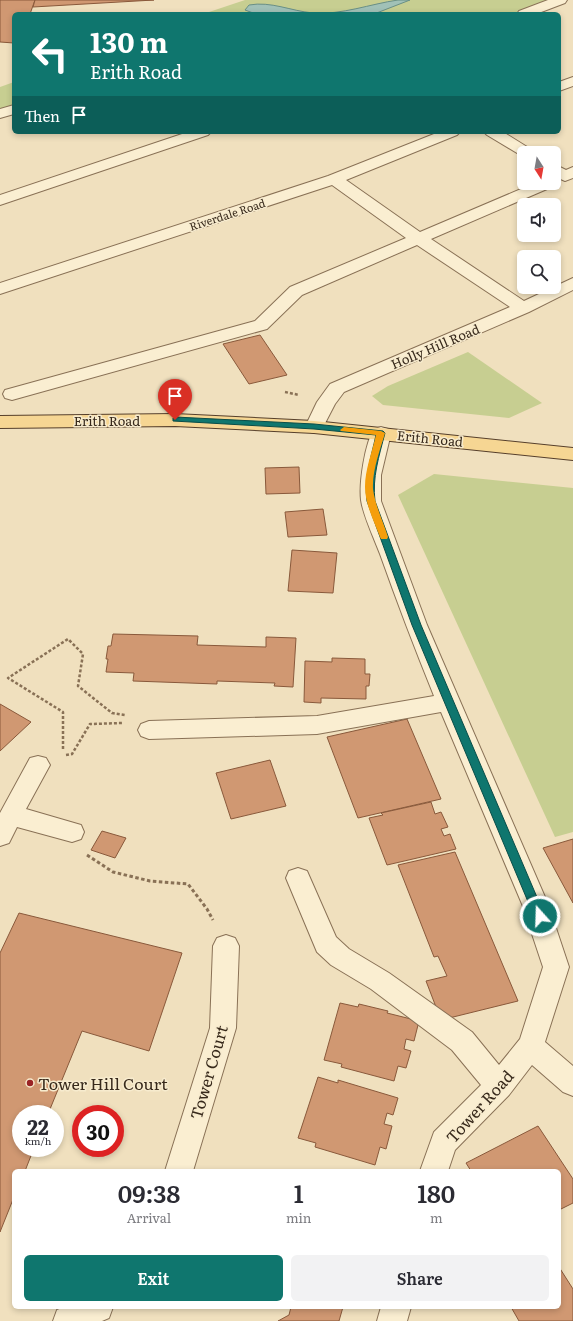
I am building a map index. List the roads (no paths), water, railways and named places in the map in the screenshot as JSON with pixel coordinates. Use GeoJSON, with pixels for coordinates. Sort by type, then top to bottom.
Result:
{"type":"FeatureCollection","features":[{"type":"Feature","properties":{"kind":"main road","name":"Erith Road"},"geometry":{"type":"LineString","coordinates":[[0,422],[175,420],[314,427],[573,454]]}},
{"type":"Feature","properties":{"kind":"street"},"geometry":{"type":"LineString","coordinates":[[529,12],[560,0]]}},
{"type":"Feature","properties":{"kind":"street"},"geometry":{"type":"LineString","coordinates":[[561,86],[573,81]]}},
{"type":"Feature","properties":{"kind":"street"},"geometry":{"type":"LineString","coordinates":[[0,114],[12,110]]}},
{"type":"Feature","properties":{"kind":"street"},"geometry":{"type":"LineString","coordinates":[[0,200],[197,134]]}},
{"type":"Feature","properties":{"kind":"street","name":"Riverdale Road"},"geometry":{"type":"LineString","coordinates":[[0,289],[334,179],[447,134]]}},
{"type":"Feature","properties":{"kind":"street"},"geometry":{"type":"LineString","coordinates":[[495,134],[517,147]]}},
{"type":"Feature","properties":{"kind":"street"},"geometry":{"type":"LineString","coordinates":[[334,179],[419,239],[523,308]]}},
{"type":"Feature","properties":{"kind":"street"},"geometry":{"type":"LineString","coordinates":[[12,394],[261,325],[296,290],[532,190]]}},
{"type":"Feature","properties":{"kind":"street","name":"Holly Hill Road"},"geometry":{"type":"LineString","coordinates":[[314,427],[326,402],[337,388],[523,308],[573,283]]}},
{"type":"Feature","properties":{"kind":"street","name":"Tower Road"},"geometry":{"type":"LineString","coordinates":[[381,433],[369,487],[371,501],[416,625],[535,904],[556,967],[531,1045],[498,1086],[444,1142],[435,1169]]}},
{"type":"Feature","properties":{"kind":"street"},"geometry":{"type":"LineString","coordinates":[[149,730],[317,725],[448,702]]}},
{"type":"Feature","properties":{"kind":"street"},"geometry":{"type":"LineString","coordinates":[[0,836],[38,765]]}},
{"type":"Feature","properties":{"kind":"street"},"geometry":{"type":"LineString","coordinates":[[11,815],[77,842]]}},
{"type":"Feature","properties":{"kind":"street"},"geometry":{"type":"LineString","coordinates":[[298,878],[326,944],[340,957],[380,981],[462,1041],[498,1086]]}},
{"type":"Feature","properties":{"kind":"street","name":"Tower Court"},"geometry":{"type":"LineString","coordinates":[[180,1169],[223,1028],[226,946]]}},
{"type":"Feature","properties":{"kind":"street"},"geometry":{"type":"LineString","coordinates":[[531,1045],[573,1083]]}},
{"type":"Feature","properties":{"kind":"street"},"geometry":{"type":"LineString","coordinates":[[68,1321],[94,1309]]}},
{"type":"Feature","properties":{"kind":"street"},"geometry":{"type":"LineString","coordinates":[[392,1321],[395,1309]]}},
{"type":"Feature","properties":{"kind":"water"},"geometry":{"type":"Polygon","coordinates":[[[410,0],[379,12],[335,12],[345,11],[387,2],[410,0]]]}},
{"type":"Feature","properties":{"kind":"water"},"geometry":{"type":"Polygon","coordinates":[[[257,4],[305,12],[250,12],[245,10],[249,5],[257,4]]]}},
{"type":"Feature","properties":{"kind":"place","name":"Tower Hill Court"},"geometry":{"type":"Point","coordinates":[30,1083]}}]}
